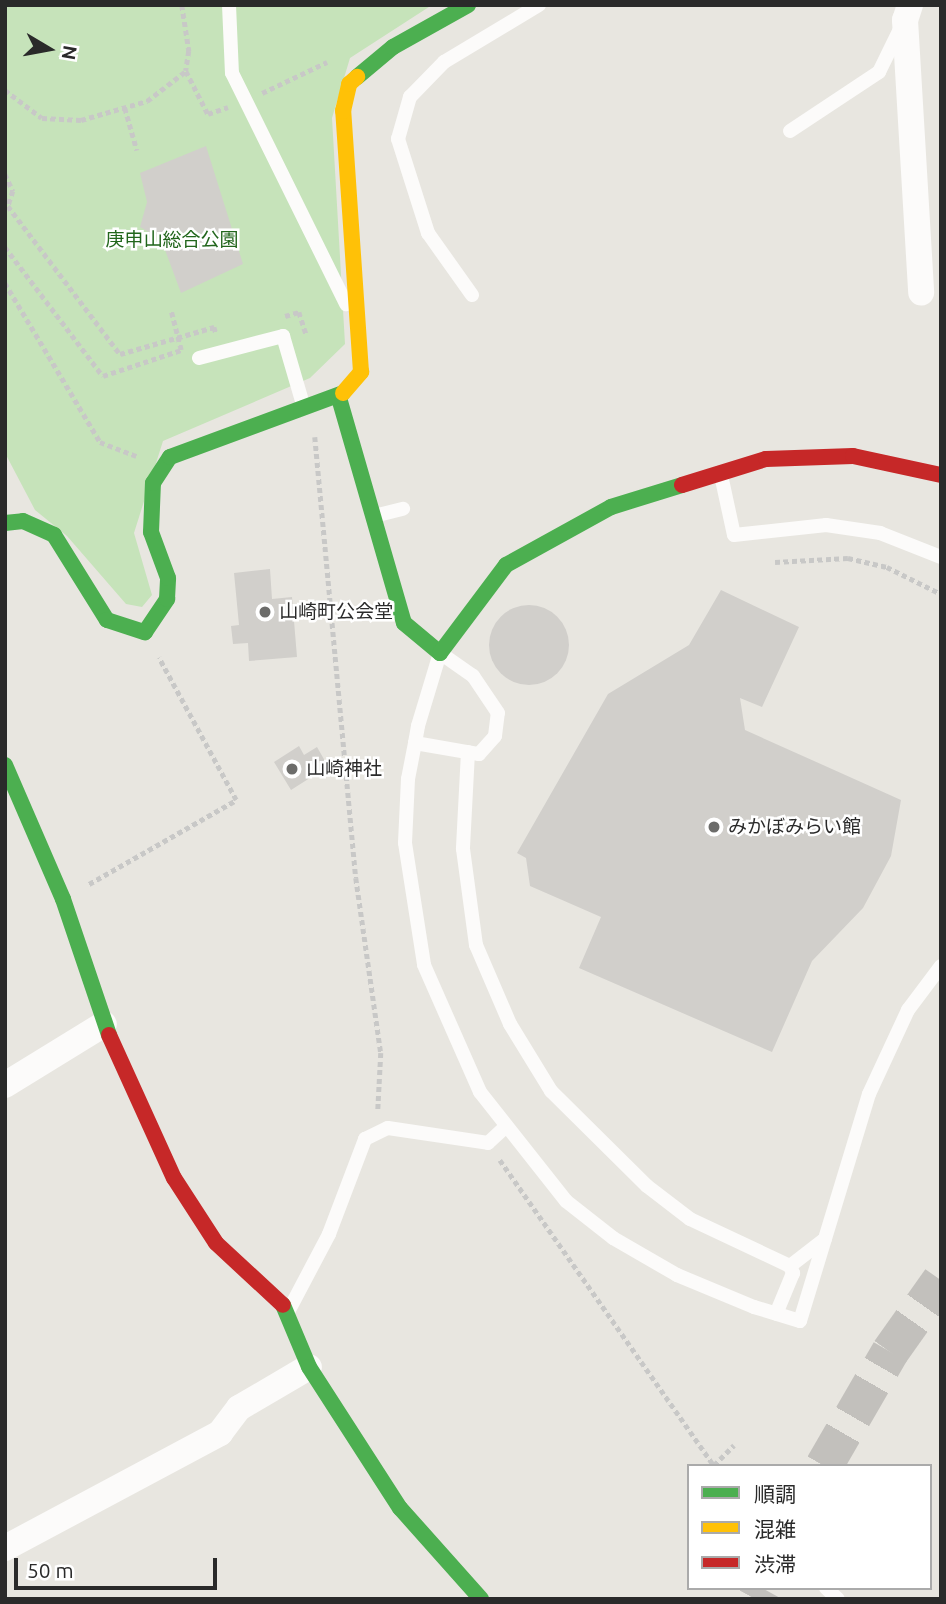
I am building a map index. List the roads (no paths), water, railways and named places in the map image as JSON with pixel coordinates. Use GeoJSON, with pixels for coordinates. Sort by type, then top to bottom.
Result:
{"type":"FeatureCollection","features":[{"type":"Feature","properties":{"kind":"street"},"geometry":{"type":"LineString","coordinates":[[5,523],[23,521],[54,536],[107,620],[145,632],[167,599],[168,578],[151,532],[153,483],[170,457],[331,400],[361,372],[362,333],[343,111],[349,84],[393,47],[468,5]]}},
{"type":"Feature","properties":{"kind":"street"},"geometry":{"type":"LineString","coordinates":[[907,13],[929,166],[921,293]]}},
{"type":"Feature","properties":{"kind":"street"},"geometry":{"type":"LineString","coordinates":[[331,400],[404,623],[440,653],[506,565],[611,507],[720,470],[766,459],[853,456],[941,475]]}},
{"type":"Feature","properties":{"kind":"street"},"geometry":{"type":"LineString","coordinates":[[5,765],[64,899],[104,1024],[174,1178],[216,1243],[287,1314],[309,1367],[400,1507],[481,1599]]}},
{"type":"Feature","properties":{"kind":"street"},"geometry":{"type":"LineString","coordinates":[[5,1086],[104,1024]]}},
{"type":"Feature","properties":{"kind":"street"},"geometry":{"type":"LineString","coordinates":[[5,1548],[220,1433],[239,1408],[309,1367]]}},
{"type":"Feature","properties":{"kind":"lane"},"geometry":{"type":"LineString","coordinates":[[229,5],[232,73],[248,100],[323,264],[362,333]]}},
{"type":"Feature","properties":{"kind":"lane"},"geometry":{"type":"LineString","coordinates":[[472,295],[428,233],[398,139],[410,97],[444,62],[539,5]]}},
{"type":"Feature","properties":{"kind":"lane"},"geometry":{"type":"LineString","coordinates":[[790,131],[879,72],[907,13]]}},
{"type":"Feature","properties":{"kind":"lane"},"geometry":{"type":"LineString","coordinates":[[199,358],[283,336],[304,409]]}},
{"type":"Feature","properties":{"kind":"lane"},"geometry":{"type":"LineString","coordinates":[[720,470],[734,535],[826,525],[880,533],[941,557]]}},
{"type":"Feature","properties":{"kind":"lane"},"geometry":{"type":"LineString","coordinates":[[371,517],[403,509]]}},
{"type":"Feature","properties":{"kind":"lane"},"geometry":{"type":"LineString","coordinates":[[415,743],[479,754],[495,736],[498,713],[473,676],[440,653],[415,743],[405,842],[425,965],[480,1092],[566,1201],[613,1238],[677,1275],[800,1321],[869,1094],[908,1010],[941,966]]}},
{"type":"Feature","properties":{"kind":"lane"},"geometry":{"type":"LineString","coordinates":[[468,752],[463,849],[476,945],[510,1024],[551,1091],[597,1142],[691,1219],[790,1266],[793,1273],[776,1314]]}},
{"type":"Feature","properties":{"kind":"lane"},"geometry":{"type":"LineString","coordinates":[[287,1314],[329,1234],[365,1139],[388,1128],[488,1143],[505,1127]]}},
{"type":"Feature","properties":{"kind":"lane"},"geometry":{"type":"LineString","coordinates":[[790,1266],[825,1239]]}},
{"type":"Feature","properties":{"kind":"tunnel"},"geometry":{"type":"LineString","coordinates":[[825,1464],[890,1352],[941,1280]]}},
{"type":"Feature","properties":{"kind":"tunnel"},"geometry":{"type":"LineString","coordinates":[[755,1599],[760,1590]]}},
{"type":"Feature","properties":{"kind":"place","name":"山崎町公会堂"},"geometry":{"type":"Point","coordinates":[265,612]}},
{"type":"Feature","properties":{"kind":"place","name":"山崎神社"},"geometry":{"type":"Point","coordinates":[292,769]}},
{"type":"Feature","properties":{"kind":"place","name":"みかぼみらい館"},"geometry":{"type":"Point","coordinates":[714,827]}},
{"type":"Feature","properties":{"kind":"park label","name":"庚申山総合公園"},"geometry":{"type":"Point","coordinates":[172,240]}}]}
